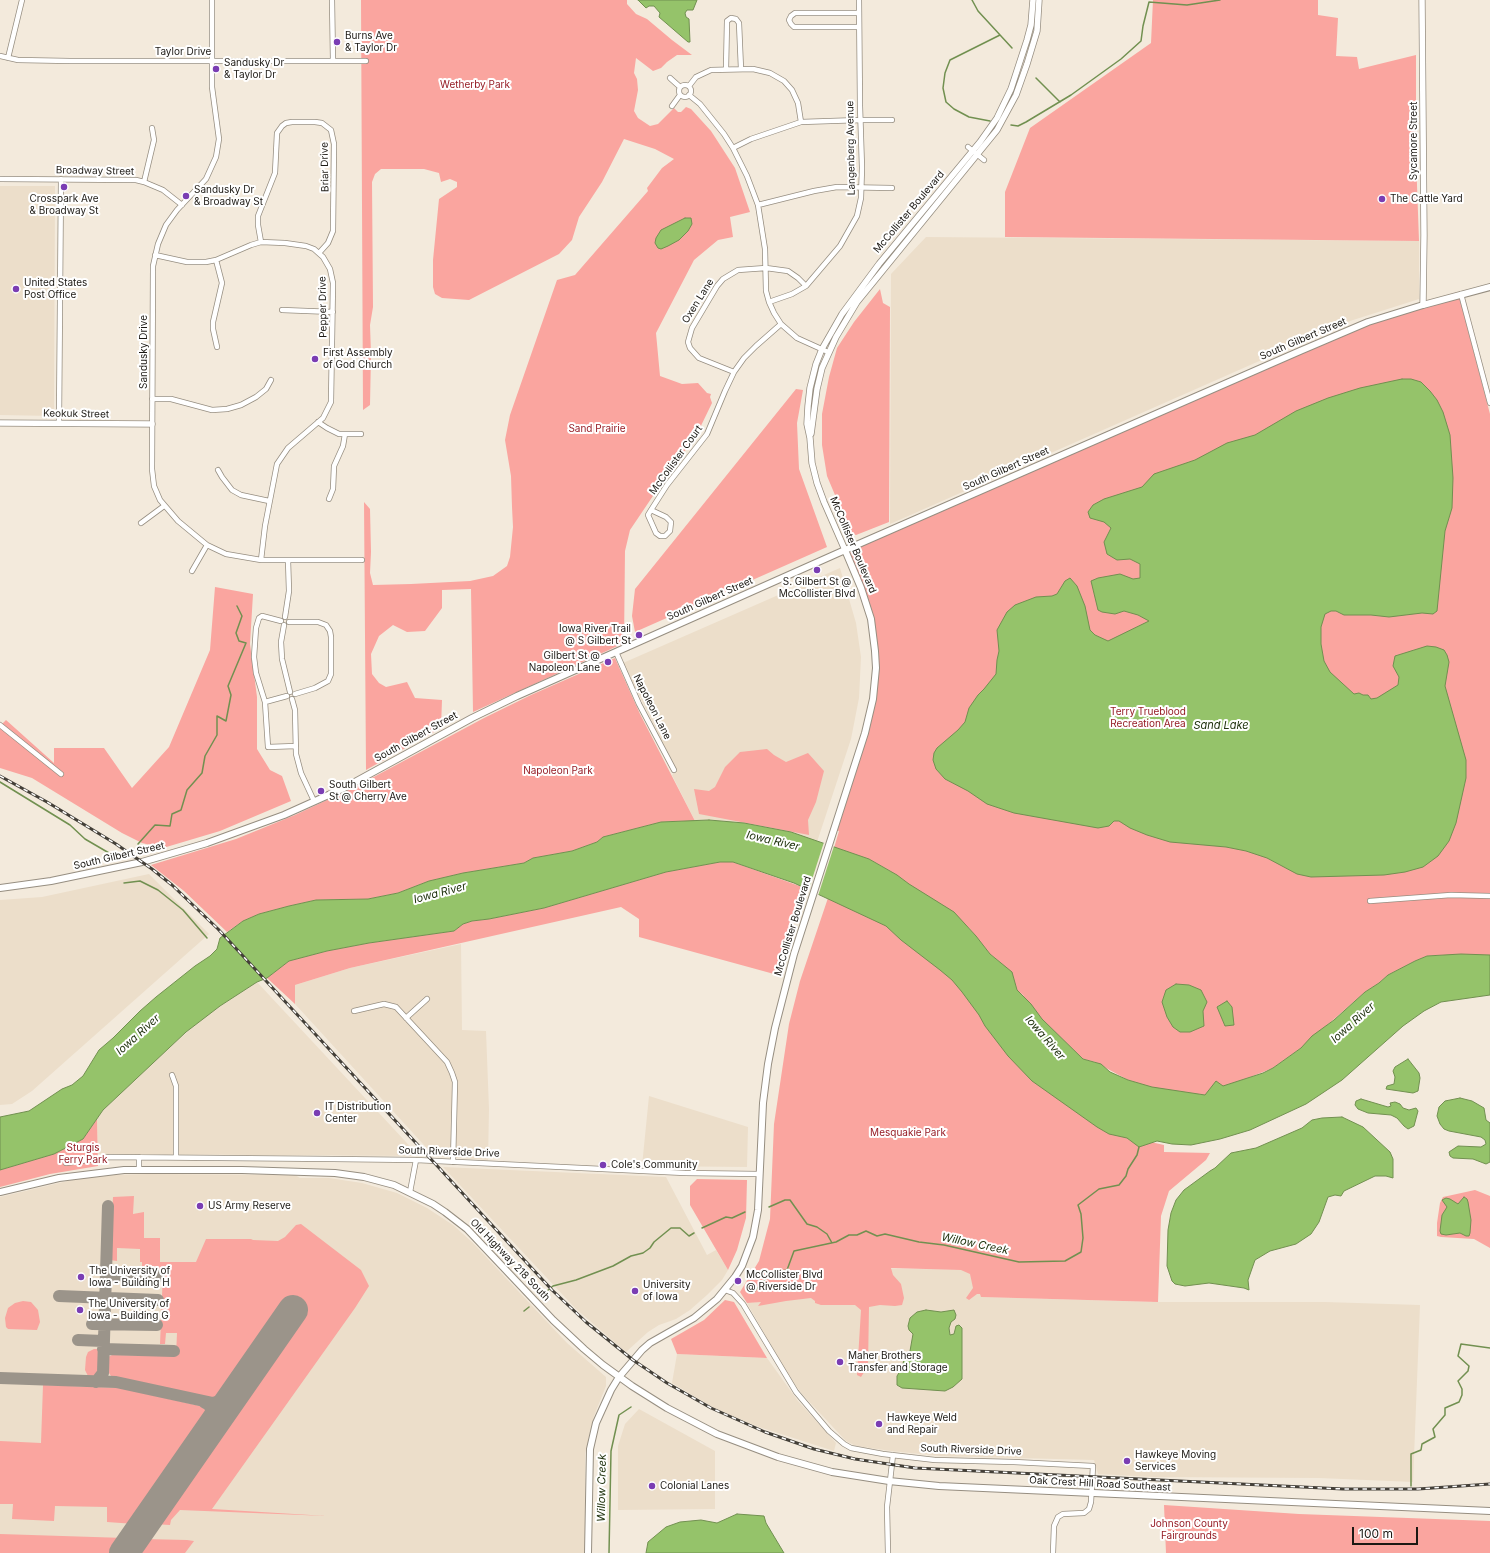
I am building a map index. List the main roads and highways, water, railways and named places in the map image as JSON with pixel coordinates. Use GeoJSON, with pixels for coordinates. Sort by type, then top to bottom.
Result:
{"type":"FeatureCollection","features":[{"type":"Feature","properties":{"kind":"main road","name":"South Gilbert Street"},"geometry":{"type":"LineString","coordinates":[[0,888],[34,884],[118,868],[177,852],[236,833],[344,788],[494,707],[845,550],[1326,340],[1368,322],[1461,294],[1490,287]]}},
{"type":"Feature","properties":{"kind":"main road","name":"McCollister Boulevard"},"geometry":{"type":"LineString","coordinates":[[588,1553],[589,1456],[591,1440],[604,1405],[619,1377],[642,1350],[650,1343],[694,1318],[706,1309],[725,1290],[742,1266],[753,1237],[758,1210],[763,1103],[768,1064],[783,993],[809,905],[870,716],[876,668],[874,636],[868,607],[845,550]]}},
{"type":"Feature","properties":{"kind":"main road","name":"Old Highway 218 South"},"geometry":{"type":"LineString","coordinates":[[0,1192],[59,1178],[96,1172],[139,1170],[242,1170],[335,1173],[376,1180],[410,1192],[445,1212],[467,1229],[567,1333],[594,1358],[619,1377],[667,1408],[717,1434]]}},
{"type":"Feature","properties":{"kind":"main road","name":"Oak Crest Hill Road Southeast"},"geometry":{"type":"LineString","coordinates":[[717,1434],[813,1467],[856,1477],[939,1486],[1490,1511]]}},
{"type":"Feature","properties":{"kind":"water"},"geometry":{"type":"Polygon","coordinates":[[[638,0],[697,0],[693,10],[687,10],[685,13],[686,17],[689,19],[690,42],[688,42],[659,17],[660,13],[654,6],[649,6],[646,8],[638,0]]]}},
{"type":"Feature","properties":{"kind":"water"},"geometry":{"type":"Polygon","coordinates":[[[685,218],[691,218],[692,224],[688,231],[679,240],[661,249],[658,248],[655,243],[661,230],[685,218]]]}},
{"type":"Feature","properties":{"kind":"water","name":"Sand Lake"},"geometry":{"type":"Polygon","coordinates":[[[1402,379],[1411,379],[1421,382],[1430,391],[1437,400],[1443,412],[1450,435],[1453,478],[1452,508],[1445,531],[1437,611],[1433,614],[1422,613],[1389,617],[1344,615],[1336,611],[1331,611],[1325,614],[1321,627],[1321,644],[1324,661],[1330,672],[1354,694],[1359,693],[1368,695],[1371,699],[1377,698],[1398,685],[1399,677],[1393,666],[1395,656],[1427,646],[1444,650],[1447,655],[1449,662],[1445,686],[1466,760],[1466,778],[1456,823],[1449,841],[1438,856],[1423,867],[1405,872],[1384,875],[1311,877],[1297,874],[1267,858],[1246,851],[1226,847],[1170,842],[1130,828],[1119,821],[1114,821],[1109,826],[1098,828],[1014,813],[987,804],[968,791],[945,779],[936,769],[933,760],[934,753],[937,748],[965,722],[969,708],[996,674],[999,651],[997,630],[1007,612],[1015,605],[1036,597],[1052,596],[1057,594],[1065,581],[1070,578],[1077,586],[1085,606],[1090,630],[1095,635],[1108,641],[1149,621],[1138,615],[1124,611],[1115,614],[1098,610],[1091,581],[1098,578],[1120,574],[1133,579],[1140,578],[1140,564],[1130,559],[1117,560],[1107,554],[1104,542],[1111,528],[1104,522],[1090,518],[1088,512],[1093,505],[1104,499],[1142,487],[1154,474],[1195,460],[1227,443],[1255,435],[1296,411],[1328,398],[1360,388],[1402,379]]]}},
{"type":"Feature","properties":{"kind":"water","name":"Iowa River"},"geometry":{"type":"Polygon","coordinates":[[[709,820],[744,823],[791,832],[869,859],[897,875],[954,912],[990,954],[1012,972],[1017,990],[1031,1004],[1042,1019],[1083,1059],[1101,1064],[1110,1072],[1128,1080],[1152,1087],[1205,1095],[1216,1081],[1223,1086],[1263,1073],[1273,1068],[1301,1048],[1312,1036],[1334,1020],[1365,992],[1388,975],[1427,956],[1461,954],[1490,955],[1490,995],[1441,1002],[1424,1011],[1403,1026],[1342,1080],[1306,1104],[1250,1130],[1220,1139],[1191,1145],[1172,1144],[1157,1141],[1139,1147],[1127,1138],[1109,1134],[1097,1127],[1032,1081],[1008,1056],[952,980],[901,940],[886,926],[794,883],[733,862],[720,862],[666,872],[544,908],[472,921],[463,924],[454,931],[369,943],[327,951],[289,961],[267,978],[257,982],[220,1006],[186,1032],[103,1110],[83,1139],[54,1154],[0,1170],[0,1117],[29,1111],[62,1089],[72,1085],[83,1076],[99,1050],[156,997],[210,956],[217,949],[220,938],[243,921],[259,914],[316,900],[368,899],[398,893],[429,881],[463,873],[524,863],[533,858],[572,851],[597,842],[603,837],[661,822],[709,820]]]}},
{"type":"Feature","properties":{"kind":"water"},"geometry":{"type":"Polygon","coordinates":[[[1176,984],[1189,985],[1201,990],[1207,1002],[1203,1011],[1204,1026],[1190,1032],[1180,1032],[1173,1027],[1167,1017],[1162,1002],[1166,990],[1176,984]]]}},
{"type":"Feature","properties":{"kind":"water"},"geometry":{"type":"Polygon","coordinates":[[[1227,1001],[1232,1007],[1234,1025],[1225,1026],[1217,1007],[1227,1001]]]}},
{"type":"Feature","properties":{"kind":"water"},"geometry":{"type":"Polygon","coordinates":[[[1408,1059],[1419,1073],[1420,1078],[1418,1091],[1413,1093],[1386,1089],[1387,1086],[1394,1084],[1395,1077],[1393,1071],[1395,1067],[1408,1059]]]}},
{"type":"Feature","properties":{"kind":"water"},"geometry":{"type":"Polygon","coordinates":[[[1460,1098],[1472,1101],[1484,1108],[1486,1120],[1490,1123],[1490,1162],[1486,1164],[1473,1159],[1453,1158],[1450,1156],[1449,1152],[1458,1146],[1481,1147],[1486,1144],[1485,1140],[1481,1137],[1449,1131],[1444,1129],[1440,1124],[1437,1116],[1439,1107],[1445,1101],[1460,1098]]]}},
{"type":"Feature","properties":{"kind":"water"},"geometry":{"type":"Polygon","coordinates":[[[1361,1099],[1388,1107],[1391,1106],[1390,1103],[1395,1102],[1400,1104],[1403,1108],[1409,1110],[1416,1108],[1418,1111],[1414,1126],[1408,1129],[1397,1118],[1391,1115],[1368,1113],[1358,1109],[1355,1105],[1356,1101],[1361,1099]]]}},
{"type":"Feature","properties":{"kind":"water"},"geometry":{"type":"Polygon","coordinates":[[[1342,1117],[1363,1127],[1390,1152],[1393,1159],[1393,1178],[1386,1176],[1375,1176],[1344,1191],[1341,1196],[1335,1195],[1328,1197],[1319,1222],[1311,1234],[1296,1244],[1270,1251],[1255,1260],[1248,1280],[1249,1290],[1209,1283],[1185,1286],[1175,1284],[1172,1281],[1167,1266],[1168,1230],[1171,1213],[1176,1200],[1184,1190],[1215,1168],[1231,1153],[1256,1148],[1302,1128],[1312,1120],[1342,1117]]]}},
{"type":"Feature","properties":{"kind":"water"},"geometry":{"type":"Polygon","coordinates":[[[1464,1197],[1468,1202],[1471,1220],[1469,1236],[1460,1233],[1446,1235],[1441,1234],[1442,1215],[1447,1207],[1442,1200],[1446,1198],[1450,1199],[1458,1204],[1464,1197]]]}},
{"type":"Feature","properties":{"kind":"water"},"geometry":{"type":"Polygon","coordinates":[[[926,1310],[941,1312],[954,1310],[956,1315],[949,1328],[950,1335],[954,1334],[956,1326],[959,1325],[962,1328],[962,1379],[953,1387],[945,1391],[902,1388],[897,1385],[897,1376],[902,1368],[904,1359],[908,1357],[910,1351],[913,1334],[909,1330],[908,1326],[910,1318],[917,1312],[926,1310]]]}},
{"type":"Feature","properties":{"kind":"water"},"geometry":{"type":"Polygon","coordinates":[[[737,1514],[764,1516],[766,1523],[784,1553],[646,1553],[648,1542],[666,1527],[680,1522],[701,1520],[717,1523],[737,1514]]]}},
{"type":"Feature","properties":{"kind":"waterway"},"geometry":{"type":"LineString","coordinates":[[972,0],[978,11],[1012,48]]}},
{"type":"Feature","properties":{"kind":"waterway"},"geometry":{"type":"LineString","coordinates":[[1011,125],[1018,126],[1026,122],[1071,95],[1121,59],[1141,41],[1149,2],[1187,5],[1220,0]]}},
{"type":"Feature","properties":{"kind":"waterway"},"geometry":{"type":"LineString","coordinates":[[990,121],[969,117],[954,109],[946,102],[943,88],[945,73],[950,60],[1000,35]]}},
{"type":"Feature","properties":{"kind":"waterway"},"geometry":{"type":"LineString","coordinates":[[1036,78],[1060,102]]}},
{"type":"Feature","properties":{"kind":"waterway"},"geometry":{"type":"LineString","coordinates":[[138,844],[155,825],[170,826],[172,814],[181,810],[187,790],[202,773],[205,756],[217,735],[217,716],[226,721],[231,695],[228,686],[246,643],[239,641],[236,633],[242,616],[237,606]]}},
{"type":"Feature","properties":{"kind":"waterway"},"geometry":{"type":"LineString","coordinates":[[0,782],[70,825],[85,839],[109,853]]}},
{"type":"Feature","properties":{"kind":"waterway"},"geometry":{"type":"LineString","coordinates":[[124,883],[140,881],[158,890],[183,910],[207,938]]}},
{"type":"Feature","properties":{"kind":"waterway","name":"Willow Creek"},"geometry":{"type":"LineString","coordinates":[[753,1293],[771,1273],[787,1270],[794,1251],[836,1242],[849,1235],[857,1235],[866,1231],[877,1236],[885,1234],[919,1242],[944,1245],[1019,1262],[1065,1261],[1081,1252],[1083,1238],[1081,1214],[1078,1205],[1099,1189],[1119,1185],[1126,1176],[1128,1169],[1137,1155],[1139,1147]]}},
{"type":"Feature","properties":{"kind":"waterway"},"geometry":{"type":"LineString","coordinates":[[769,1207],[785,1200],[790,1200],[807,1224],[817,1227],[827,1234],[832,1243]]}},
{"type":"Feature","properties":{"kind":"waterway"},"geometry":{"type":"LineString","coordinates":[[702,1228],[726,1217],[732,1218],[745,1212]]}},
{"type":"Feature","properties":{"kind":"waterway"},"geometry":{"type":"LineString","coordinates":[[541,1296],[553,1286],[576,1280],[613,1266],[631,1256],[643,1253],[671,1228],[680,1228],[689,1236],[694,1233]]}},
{"type":"Feature","properties":{"kind":"waterway"},"geometry":{"type":"LineString","coordinates":[[524,1311],[529,1307]]}},
{"type":"Feature","properties":{"kind":"waterway"},"geometry":{"type":"LineString","coordinates":[[1411,1486],[1411,1454],[1421,1450],[1422,1444],[1435,1437],[1433,1429],[1445,1415],[1445,1408],[1459,1402],[1462,1395],[1462,1389],[1458,1381],[1468,1371],[1469,1366],[1458,1356],[1461,1344],[1490,1348]]}},
{"type":"Feature","properties":{"kind":"waterway","name":"Willow Creek"},"geometry":{"type":"LineString","coordinates":[[609,1553],[611,1451],[619,1415],[631,1407]]}},
{"type":"Feature","properties":{"kind":"railway"},"geometry":{"type":"LineString","coordinates":[[0,776],[47,802],[116,844],[172,885],[218,929],[552,1290],[586,1322],[633,1360],[667,1383],[711,1408],[765,1432],[814,1449],[855,1459],[915,1468],[1343,1489],[1418,1489],[1490,1484]]}},
{"type":"Feature","properties":{"kind":"place","name":"Burns Ave & Taylor Dr"},"geometry":{"type":"Point","coordinates":[337,42]}},
{"type":"Feature","properties":{"kind":"place","name":"Sandusky Dr & Taylor Dr"},"geometry":{"type":"Point","coordinates":[216,69]}},
{"type":"Feature","properties":{"kind":"place","name":"Crosspark Ave & Broadway St"},"geometry":{"type":"Point","coordinates":[64,187]}},
{"type":"Feature","properties":{"kind":"place","name":"Sandusky Dr & Broadway St"},"geometry":{"type":"Point","coordinates":[186,196]}},
{"type":"Feature","properties":{"kind":"place","name":"The Cattle Yard"},"geometry":{"type":"Point","coordinates":[1382,199]}},
{"type":"Feature","properties":{"kind":"place","name":"United States Post Office"},"geometry":{"type":"Point","coordinates":[16,289]}},
{"type":"Feature","properties":{"kind":"place","name":"First Assembly of God Church"},"geometry":{"type":"Point","coordinates":[315,359]}},
{"type":"Feature","properties":{"kind":"place","name":"S. Gilbert St @ McCollister Blvd"},"geometry":{"type":"Point","coordinates":[817,570]}},
{"type":"Feature","properties":{"kind":"place","name":"Iowa River Trail @ S Gilbert St"},"geometry":{"type":"Point","coordinates":[639,635]}},
{"type":"Feature","properties":{"kind":"place","name":"Gilbert St @ Napoleon Lane"},"geometry":{"type":"Point","coordinates":[608,662]}},
{"type":"Feature","properties":{"kind":"place","name":"South Gilbert St @ Cherry Ave"},"geometry":{"type":"Point","coordinates":[321,791]}},
{"type":"Feature","properties":{"kind":"place","name":"IT Distribution Center"},"geometry":{"type":"Point","coordinates":[317,1113]}},
{"type":"Feature","properties":{"kind":"place","name":"Cole's Community"},"geometry":{"type":"Point","coordinates":[603,1165]}},
{"type":"Feature","properties":{"kind":"place","name":"US Army Reserve"},"geometry":{"type":"Point","coordinates":[200,1206]}},
{"type":"Feature","properties":{"kind":"place","name":"The University of Iowa - Building H"},"geometry":{"type":"Point","coordinates":[81,1277]}},
{"type":"Feature","properties":{"kind":"place","name":"McCollister Blvd @ Riverside Dr"},"geometry":{"type":"Point","coordinates":[738,1281]}},
{"type":"Feature","properties":{"kind":"place","name":"University of Iowa"},"geometry":{"type":"Point","coordinates":[635,1291]}},
{"type":"Feature","properties":{"kind":"place","name":"The University of Iowa - Building G"},"geometry":{"type":"Point","coordinates":[80,1310]}},
{"type":"Feature","properties":{"kind":"place","name":"Maher Brothers Transfer and Storage"},"geometry":{"type":"Point","coordinates":[840,1362]}},
{"type":"Feature","properties":{"kind":"place","name":"Hawkeye Weld and Repair"},"geometry":{"type":"Point","coordinates":[879,1424]}},
{"type":"Feature","properties":{"kind":"place","name":"Hawkeye Moving Services"},"geometry":{"type":"Point","coordinates":[1127,1461]}},
{"type":"Feature","properties":{"kind":"place","name":"Colonial Lanes"},"geometry":{"type":"Point","coordinates":[652,1486]}},
{"type":"Feature","properties":{"kind":"park label","name":"Wetherby Park"},"geometry":{"type":"Point","coordinates":[475,85]}},
{"type":"Feature","properties":{"kind":"park label","name":"Sand Prairie"},"geometry":{"type":"Point","coordinates":[597,429]}},
{"type":"Feature","properties":{"kind":"park label","name":"Terry Trueblood Recreation Area"},"geometry":{"type":"Point","coordinates":[1148,718]}},
{"type":"Feature","properties":{"kind":"park label","name":"Napoleon Park"},"geometry":{"type":"Point","coordinates":[558,771]}},
{"type":"Feature","properties":{"kind":"park label","name":"Mesquakie Park"},"geometry":{"type":"Point","coordinates":[908,1133]}},
{"type":"Feature","properties":{"kind":"park label","name":"Sturgis Ferry Park"},"geometry":{"type":"Point","coordinates":[83,1154]}},
{"type":"Feature","properties":{"kind":"park label","name":"Johnson County Fairgrounds"},"geometry":{"type":"Point","coordinates":[1189,1530]}}]}
